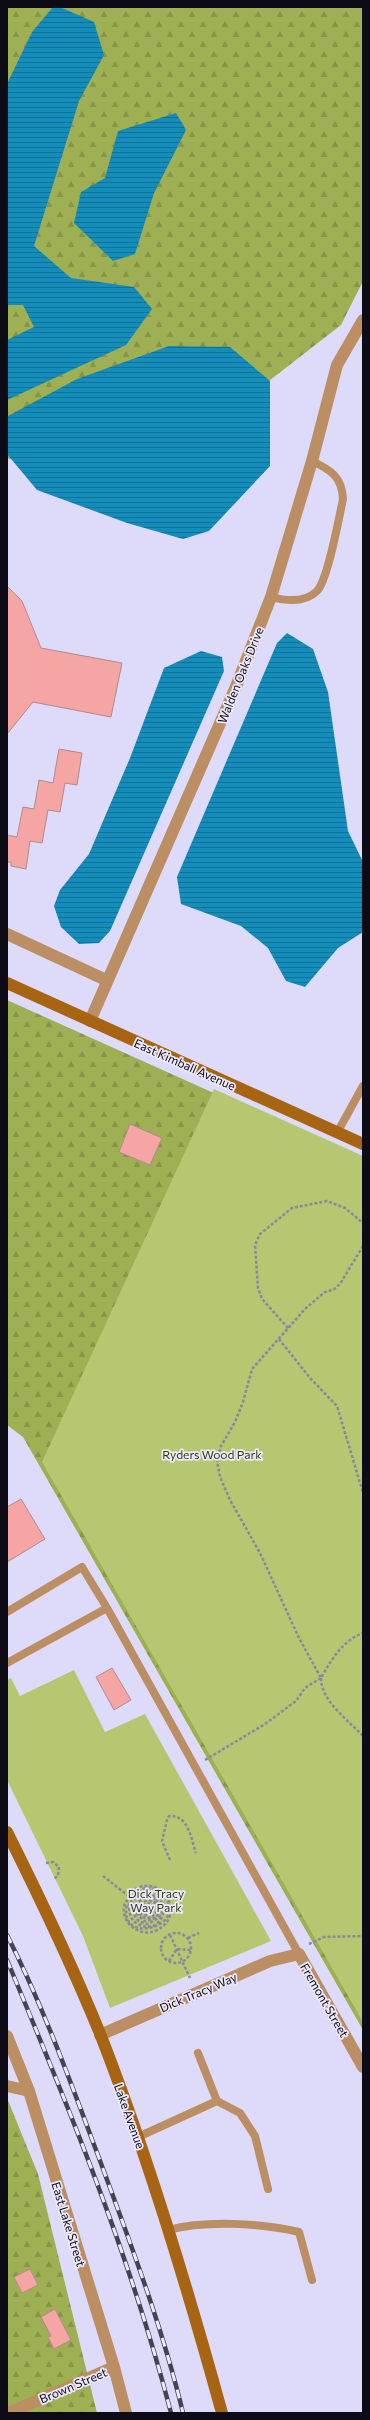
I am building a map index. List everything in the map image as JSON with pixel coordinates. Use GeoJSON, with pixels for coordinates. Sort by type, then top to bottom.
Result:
{"type":"FeatureCollection","features":[{"type":"Feature","properties":{"kind":"street","name":"Walden Oaks Drive"},"geometry":{"type":"LineString","coordinates":[[90,1021],[106,980],[235,689],[271,597],[312,462],[337,365],[363,320]]}},
{"type":"Feature","properties":{"kind":"street"},"geometry":{"type":"LineString","coordinates":[[7,934],[106,980]]}},
{"type":"Feature","properties":{"kind":"street","name":"East Kimball Avenue"},"geometry":{"type":"LineString","coordinates":[[7,983],[363,1144]]}},
{"type":"Feature","properties":{"kind":"street","name":"Lake Avenue"},"geometry":{"type":"LineString","coordinates":[[7,1832],[34,1886],[100,2035],[138,2137],[190,2298],[222,2413]]}},
{"type":"Feature","properties":{"kind":"street","name":"Dick Tracy Way"},"geometry":{"type":"LineString","coordinates":[[100,2035],[270,1961],[297,1951]]}},
{"type":"Feature","properties":{"kind":"street","name":"Fremont Street"},"geometry":{"type":"LineString","coordinates":[[297,1951],[363,2067]]}},
{"type":"Feature","properties":{"kind":"street","name":"East Lake Street"},"geometry":{"type":"LineString","coordinates":[[7,2036],[29,2091],[114,2367],[126,2413]]}},
{"type":"Feature","properties":{"kind":"street"},"geometry":{"type":"LineString","coordinates":[[7,2086],[29,2091]]}},
{"type":"Feature","properties":{"kind":"street","name":"Brown Street"},"geometry":{"type":"LineString","coordinates":[[9,2413],[114,2367]]}},
{"type":"Feature","properties":{"kind":"lane"},"geometry":{"type":"LineString","coordinates":[[271,597],[293,601],[312,595],[323,584],[343,499],[343,490],[334,473],[312,462]]}},
{"type":"Feature","properties":{"kind":"lane"},"geometry":{"type":"LineString","coordinates":[[337,1133],[363,1086]]}},
{"type":"Feature","properties":{"kind":"lane"},"geometry":{"type":"LineString","coordinates":[[7,1612],[82,1567],[107,1608],[297,1951]]}},
{"type":"Feature","properties":{"kind":"lane"},"geometry":{"type":"LineString","coordinates":[[7,1663],[107,1608]]}},
{"type":"Feature","properties":{"kind":"lane"},"geometry":{"type":"LineString","coordinates":[[198,2053],[217,2101],[240,2113],[255,2136],[268,2189]]}},
{"type":"Feature","properties":{"kind":"lane"},"geometry":{"type":"LineString","coordinates":[[138,2137],[217,2101]]}},
{"type":"Feature","properties":{"kind":"lane"},"geometry":{"type":"LineString","coordinates":[[168,2230],[188,2224],[275,2227],[299,2232],[312,2280]]}},
{"type":"Feature","properties":{"kind":"path"},"geometry":{"type":"LineString","coordinates":[[288,1328],[262,1299],[258,1288],[256,1245],[260,1234],[292,1208],[327,1201],[345,1208],[363,1223]]}},
{"type":"Feature","properties":{"kind":"path"},"geometry":{"type":"LineString","coordinates":[[363,1246],[340,1284],[333,1290],[325,1292],[306,1308],[252,1369],[243,1402],[235,1422],[221,1446],[217,1461],[220,1477],[230,1500],[260,1553],[299,1638],[321,1678],[321,1688],[331,1704],[363,1736]]}},
{"type":"Feature","properties":{"kind":"path"},"geometry":{"type":"LineString","coordinates":[[279,1339],[310,1378],[337,1406],[363,1493]]}},
{"type":"Feature","properties":{"kind":"path"},"geometry":{"type":"LineString","coordinates":[[202,1762],[265,1724],[296,1701],[305,1688],[321,1678],[343,1646],[351,1638],[363,1633]]}},
{"type":"Feature","properties":{"kind":"path"},"geometry":{"type":"LineString","coordinates":[[170,1860],[162,1841],[169,1816],[175,1816],[185,1822],[196,1853]]}},
{"type":"Feature","properties":{"kind":"path"},"geometry":{"type":"LineString","coordinates":[[46,1863],[53,1862],[59,1867],[58,1876],[53,1879]]}},
{"type":"Feature","properties":{"kind":"path"},"geometry":{"type":"LineString","coordinates":[[103,1876],[131,1898],[144,1891],[150,1891],[161,1897],[165,1908],[164,1914],[161,1920],[151,1926],[145,1927],[135,1922],[129,1912],[129,1904],[127,1904],[127,1915],[136,1926],[149,1930],[155,1928],[165,1919],[168,1910],[165,1897],[154,1889],[143,1888],[130,1894],[137,1887],[152,1886],[160,1888],[167,1897],[171,1908],[166,1923],[153,1932],[145,1932],[138,1930],[129,1923],[124,1913],[124,1905],[126,1901],[131,1902],[134,1917],[138,1921],[148,1924],[160,1917],[162,1903],[151,1894],[141,1894],[135,1899],[136,1904],[139,1906],[150,1903],[154,1908],[150,1915],[139,1912],[142,1917],[151,1918],[157,1911],[156,1905],[152,1900],[146,1899],[138,1902],[144,1897],[156,1899],[160,1911],[156,1918],[144,1921],[136,1913],[138,1910],[146,1909]]}},
{"type":"Feature","properties":{"kind":"path"},"geometry":{"type":"LineString","coordinates":[[180,1933],[188,1938],[191,1950],[189,1956],[183,1961],[176,1963],[164,1956],[162,1946],[170,1934],[180,1933]]}},
{"type":"Feature","properties":{"kind":"path"},"geometry":{"type":"LineString","coordinates":[[188,1938],[198,1933]]}},
{"type":"Feature","properties":{"kind":"path"},"geometry":{"type":"LineString","coordinates":[[170,1934],[190,1978]]}},
{"type":"Feature","properties":{"kind":"path"},"geometry":{"type":"LineString","coordinates":[[297,1951],[324,1937],[363,1936]]}},
{"type":"Feature","properties":{"kind":"path"},"geometry":{"type":"LineString","coordinates":[[177,1949],[191,1950]]}},
{"type":"Feature","properties":{"kind":"path"},"geometry":{"type":"LineString","coordinates":[[169,1960],[177,1949]]}},
{"type":"Feature","properties":{"kind":"green space"},"geometry":{"type":"Polygon","coordinates":[[[7,7],[363,7],[363,281],[341,325],[117,499],[7,458],[7,7]]]}},
{"type":"Feature","properties":{"kind":"green space","name":"Ryders Wood Park"},"geometry":{"type":"Polygon","coordinates":[[[7,1000],[363,1160],[363,2030],[23,1437],[7,1425],[7,1000]]]}},
{"type":"Feature","properties":{"kind":"green space","name":"Ryders Wood Park"},"geometry":{"type":"Polygon","coordinates":[[[214,1089],[363,1156],[363,2022],[42,1462],[214,1089]]]}},
{"type":"Feature","properties":{"kind":"green space","name":"Dick Tracy Way Park"},"geometry":{"type":"Polygon","coordinates":[[[74,1670],[105,1732],[145,1714],[271,1941],[110,2008],[83,1936],[7,1780],[7,1680],[11,1678],[20,1696],[74,1670]]]}},
{"type":"Feature","properties":{"kind":"green space"},"geometry":{"type":"Polygon","coordinates":[[[7,2098],[38,2174],[97,2413],[7,2413],[7,2098]]]}},
{"type":"Feature","properties":{"kind":"water"},"geometry":{"type":"Polygon","coordinates":[[[53,7],[60,7],[94,22],[104,55],[79,101],[34,246],[71,278],[134,287],[152,309],[126,345],[7,400],[7,340],[34,327],[23,305],[7,305],[7,84],[32,32],[53,7]]]}},
{"type":"Feature","properties":{"kind":"water"},"geometry":{"type":"Polygon","coordinates":[[[176,113],[186,130],[154,193],[135,254],[113,261],[74,223],[81,192],[105,178],[118,131],[176,113]]]}},
{"type":"Feature","properties":{"kind":"water"},"geometry":{"type":"Polygon","coordinates":[[[169,346],[230,347],[270,381],[270,466],[209,531],[183,539],[127,523],[37,490],[7,454],[8,416],[77,379],[169,346]]]}},
{"type":"Feature","properties":{"kind":"water"},"geometry":{"type":"Polygon","coordinates":[[[287,633],[313,649],[328,692],[348,831],[363,862],[363,932],[338,948],[305,987],[286,981],[268,948],[241,926],[181,904],[177,877],[277,643],[287,633]]]}},
{"type":"Feature","properties":{"kind":"water"},"geometry":{"type":"Polygon","coordinates":[[[201,651],[222,657],[224,671],[110,931],[99,943],[79,944],[61,927],[54,906],[60,890],[89,854],[130,758],[164,668],[201,651]]]}},
{"type":"Feature","properties":{"kind":"building"},"geometry":{"type":"Polygon","coordinates":[[[7,586],[22,601],[41,648],[122,663],[111,717],[33,702],[7,734],[7,586]]]}},
{"type":"Feature","properties":{"kind":"building"},"geometry":{"type":"Polygon","coordinates":[[[59,749],[82,753],[77,785],[65,783],[60,812],[48,810],[42,843],[30,841],[26,869],[11,866],[11,862],[7,862],[7,835],[17,837],[23,807],[34,809],[39,780],[53,783],[59,749]]]}},
{"type":"Feature","properties":{"kind":"building"},"geometry":{"type":"Polygon","coordinates":[[[130,1124],[162,1138],[150,1165],[119,1152],[130,1124]]]}},
{"type":"Feature","properties":{"kind":"building"},"geometry":{"type":"Polygon","coordinates":[[[21,1499],[45,1539],[7,1562],[7,1507],[21,1499]]]}},
{"type":"Feature","properties":{"kind":"building"},"geometry":{"type":"Polygon","coordinates":[[[112,1668],[131,1700],[114,1710],[96,1677],[112,1668]]]}},
{"type":"Feature","properties":{"kind":"building"},"geometry":{"type":"Polygon","coordinates":[[[30,2269],[38,2285],[22,2293],[14,2277],[30,2269]]]}},
{"type":"Feature","properties":{"kind":"building"},"geometry":{"type":"Polygon","coordinates":[[[55,2309],[71,2340],[54,2349],[48,2337],[51,2336],[41,2317],[55,2309]]]}},
{"type":"Feature","properties":{"kind":"railway"},"geometry":{"type":"LineString","coordinates":[[7,1935],[33,1989],[56,2045],[111,2190],[155,2316],[183,2413]]}},
{"type":"Feature","properties":{"kind":"railway"},"geometry":{"type":"LineString","coordinates":[[7,1960],[76,2128],[118,2241],[155,2355],[171,2413]]}}]}
